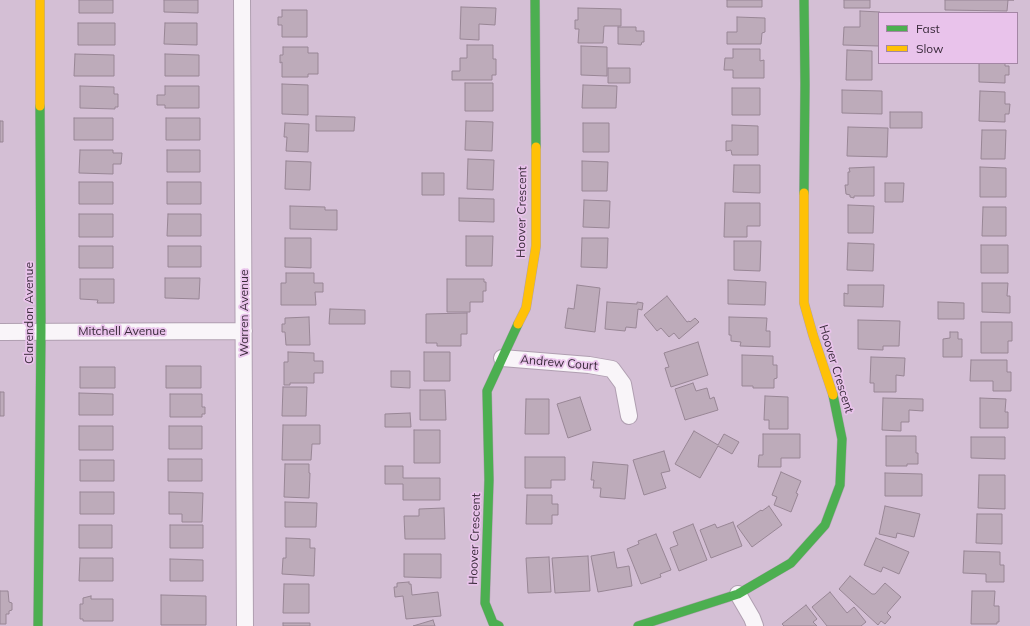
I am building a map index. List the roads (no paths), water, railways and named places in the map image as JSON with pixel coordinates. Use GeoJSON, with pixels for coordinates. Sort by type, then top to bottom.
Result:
{"type":"FeatureCollection","features":[{"type":"Feature","properties":{"kind":"street","name":"Clarendon Avenue"},"geometry":{"type":"LineString","coordinates":[[38,626],[41,331],[40,0]]}},
{"type":"Feature","properties":{"kind":"street","name":"Warren Avenue"},"geometry":{"type":"LineString","coordinates":[[242,0],[244,626]]}},
{"type":"Feature","properties":{"kind":"street","name":"Hoover Crescent"},"geometry":{"type":"LineString","coordinates":[[499,626],[493,623],[485,603],[489,480],[487,391],[526,308],[536,246],[535,0]]}},
{"type":"Feature","properties":{"kind":"street","name":"Hoover Crescent"},"geometry":{"type":"LineString","coordinates":[[638,626],[738,594],[791,563],[825,525],[840,485],[842,439],[834,397],[804,303],[804,0]]}},
{"type":"Feature","properties":{"kind":"street","name":"Mitchell Avenue"},"geometry":{"type":"LineString","coordinates":[[0,332],[244,331]]}},
{"type":"Feature","properties":{"kind":"street","name":"Andrew Court"},"geometry":{"type":"LineString","coordinates":[[502,358],[612,368],[623,384],[629,416]]}},
{"type":"Feature","properties":{"kind":"street"},"geometry":{"type":"LineString","coordinates":[[738,594],[755,626]]}}]}
